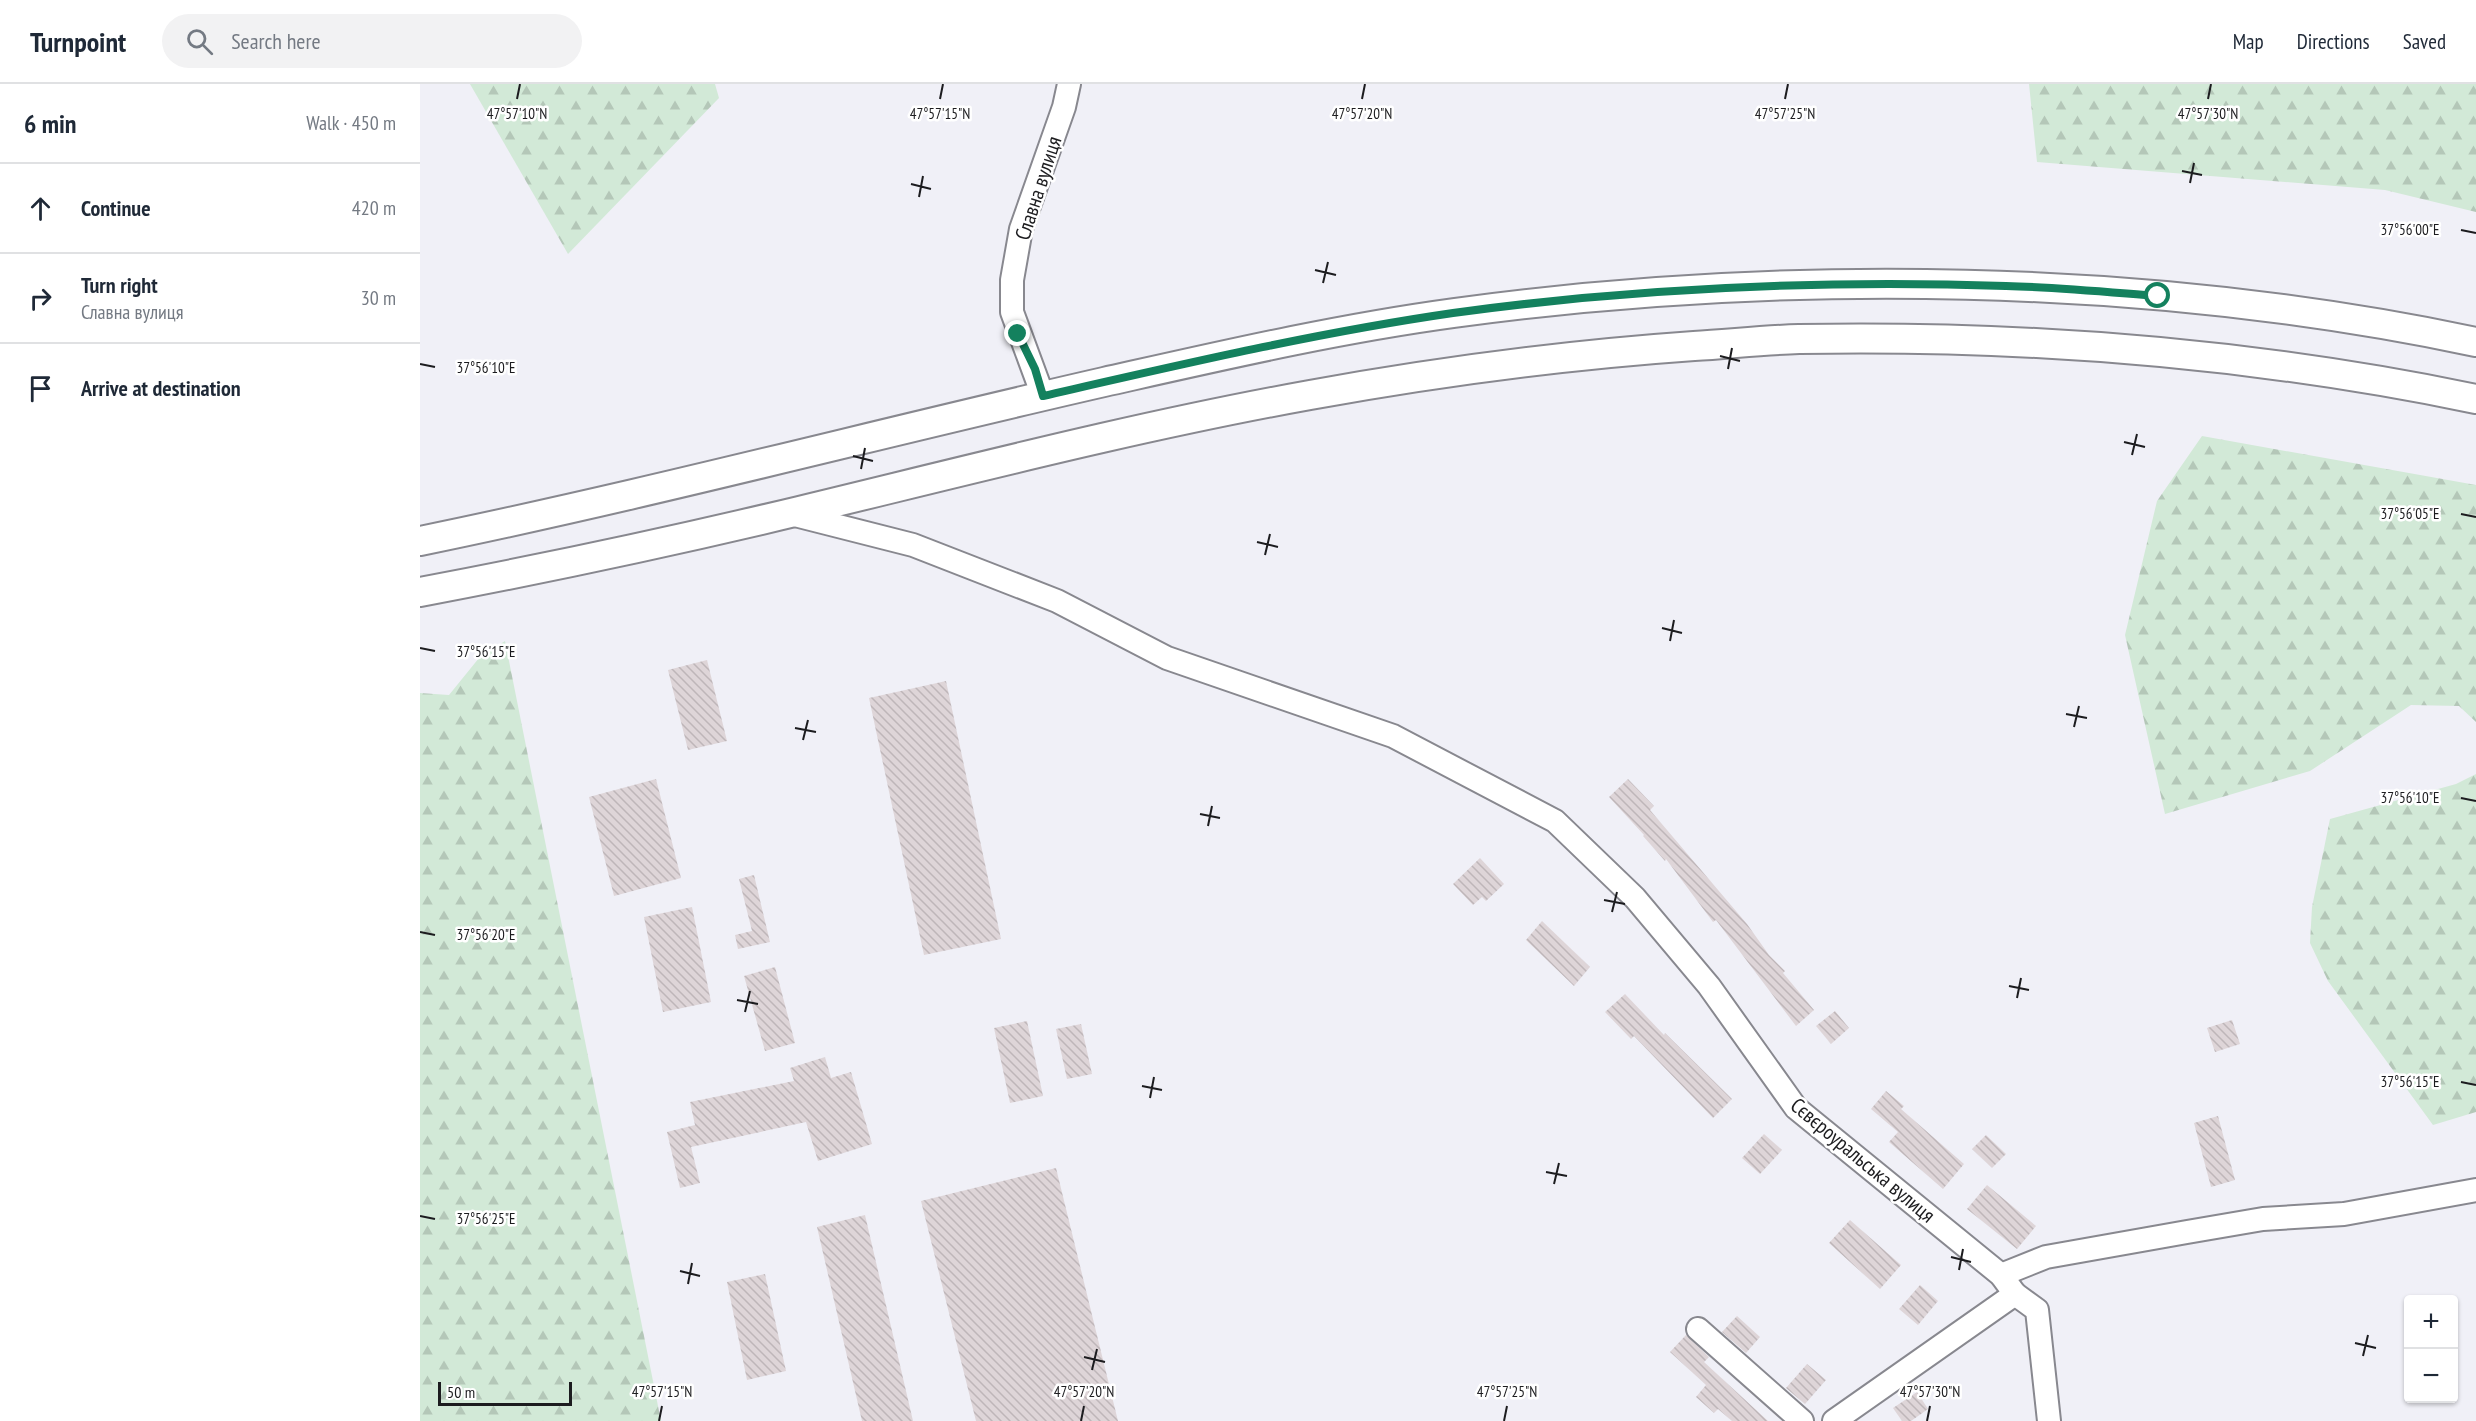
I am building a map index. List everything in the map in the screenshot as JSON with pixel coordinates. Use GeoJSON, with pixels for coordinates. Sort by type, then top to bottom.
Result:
{"type":"FeatureCollection","features":[{"type":"Feature","properties":{"kind":"main road"},"geometry":{"type":"LineString","coordinates":[[420,541],[513,522],[1253,348],[1453,313],[1620,295],[1798,285],[2007,286],[2158,296],[2294,310],[2476,342]]}},
{"type":"Feature","properties":{"kind":"main road"},"geometry":{"type":"LineString","coordinates":[[420,592],[511,575],[790,513],[1066,447],[1306,396],[1464,370],[1630,350],[1796,339],[2020,341],[2155,351],[2283,365],[2476,399]]}},
{"type":"Feature","properties":{"kind":"street","name":"Славна вулиця"},"geometry":{"type":"LineString","coordinates":[[1043,396],[1012,312],[1012,280],[1021,229],[1065,107],[1069,84]]}},
{"type":"Feature","properties":{"kind":"street","name":"Сєвєроуральська вулиця"},"geometry":{"type":"LineString","coordinates":[[790,513],[913,545],[1057,601],[1167,658],[1393,736],[1555,821],[1635,898],[1710,986],[1796,1108],[2001,1275],[2015,1294],[2037,1310],[2049,1421]]}},
{"type":"Feature","properties":{"kind":"street"},"geometry":{"type":"LineString","coordinates":[[2001,1275],[2046,1257],[2263,1219],[2344,1214],[2476,1190]]}},
{"type":"Feature","properties":{"kind":"street"},"geometry":{"type":"LineString","coordinates":[[1834,1421],[2015,1294]]}},
{"type":"Feature","properties":{"kind":"street"},"geometry":{"type":"LineString","coordinates":[[1698,1329],[1802,1421]]}},
{"type":"Feature","properties":{"kind":"green space"},"geometry":{"type":"Polygon","coordinates":[[[470,84],[715,84],[719,98],[568,254],[470,84]]]}},
{"type":"Feature","properties":{"kind":"green space"},"geometry":{"type":"Polygon","coordinates":[[[2029,84],[2476,84],[2476,212],[2385,190],[2037,162],[2029,84]]]}},
{"type":"Feature","properties":{"kind":"green space"},"geometry":{"type":"Polygon","coordinates":[[[2202,436],[2476,485],[2476,722],[2459,706],[2411,705],[2310,771],[2165,814],[2125,635],[2157,501],[2202,436]]]}},
{"type":"Feature","properties":{"kind":"green space"},"geometry":{"type":"Polygon","coordinates":[[[505,641],[661,1421],[420,1421],[420,693],[449,695],[479,658],[505,641]]]}},
{"type":"Feature","properties":{"kind":"green space"},"geometry":{"type":"Polygon","coordinates":[[[2476,774],[2476,1112],[2433,1125],[2328,981],[2310,943],[2312,907],[2330,819],[2456,784],[2476,774]]]}},
{"type":"Feature","properties":{"kind":"building"},"geometry":{"type":"Polygon","coordinates":[[[707,660],[727,741],[688,750],[668,670],[707,660]]]}},
{"type":"Feature","properties":{"kind":"building"},"geometry":{"type":"Polygon","coordinates":[[[946,681],[1001,939],[924,955],[869,698],[946,681]]]}},
{"type":"Feature","properties":{"kind":"building"},"geometry":{"type":"Polygon","coordinates":[[[656,779],[681,878],[614,896],[589,797],[656,779]]]}},
{"type":"Feature","properties":{"kind":"building"},"geometry":{"type":"Polygon","coordinates":[[[1628,779],[1654,806],[1650,810],[1747,924],[1814,1010],[1796,1026],[1716,920],[1713,922],[1666,859],[1665,861],[1609,797],[1628,779]]]}},
{"type":"Feature","properties":{"kind":"building"},"geometry":{"type":"Polygon","coordinates":[[[1480,858],[1504,884],[1486,901],[1482,897],[1473,905],[1453,884],[1480,858]]]}},
{"type":"Feature","properties":{"kind":"building"},"geometry":{"type":"Polygon","coordinates":[[[754,875],[770,942],[738,949],[735,935],[752,931],[739,879],[754,875]]]}},
{"type":"Feature","properties":{"kind":"building"},"geometry":{"type":"Polygon","coordinates":[[[692,907],[711,1002],[663,1012],[644,917],[692,907]]]}},
{"type":"Feature","properties":{"kind":"building"},"geometry":{"type":"Polygon","coordinates":[[[1542,921],[1590,967],[1574,986],[1526,940],[1542,921]]]}},
{"type":"Feature","properties":{"kind":"building"},"geometry":{"type":"Polygon","coordinates":[[[775,967],[795,1043],[765,1051],[744,976],[775,967]]]}},
{"type":"Feature","properties":{"kind":"building"},"geometry":{"type":"Polygon","coordinates":[[[1625,994],[1664,1035],[1665,1033],[1732,1099],[1713,1118],[1634,1036],[1631,1039],[1605,1012],[1625,994]]]}},
{"type":"Feature","properties":{"kind":"building"},"geometry":{"type":"Polygon","coordinates":[[[1835,1011],[1849,1028],[1831,1044],[1816,1026],[1835,1011]]]}},
{"type":"Feature","properties":{"kind":"building"},"geometry":{"type":"Polygon","coordinates":[[[2232,1020],[2240,1044],[2215,1052],[2207,1028],[2232,1020]]]}},
{"type":"Feature","properties":{"kind":"building"},"geometry":{"type":"Polygon","coordinates":[[[1027,1021],[1043,1096],[1010,1103],[994,1028],[1027,1021]]]}},
{"type":"Feature","properties":{"kind":"building"},"geometry":{"type":"Polygon","coordinates":[[[1081,1024],[1092,1074],[1067,1079],[1056,1029],[1081,1024]]]}},
{"type":"Feature","properties":{"kind":"building"},"geometry":{"type":"Polygon","coordinates":[[[825,1057],[831,1078],[851,1072],[872,1144],[818,1161],[806,1122],[691,1147],[700,1183],[680,1188],[667,1132],[695,1125],[690,1102],[794,1081],[790,1068],[825,1057]]]}},
{"type":"Feature","properties":{"kind":"building"},"geometry":{"type":"Polygon","coordinates":[[[1886,1091],[1904,1106],[1901,1109],[1964,1164],[1943,1189],[1889,1142],[1898,1132],[1871,1109],[1886,1091]]]}},
{"type":"Feature","properties":{"kind":"building"},"geometry":{"type":"Polygon","coordinates":[[[2218,1116],[2235,1180],[2211,1187],[2194,1123],[2218,1116]]]}},
{"type":"Feature","properties":{"kind":"building"},"geometry":{"type":"Polygon","coordinates":[[[1764,1134],[1782,1150],[1760,1174],[1742,1158],[1764,1134]]]}},
{"type":"Feature","properties":{"kind":"building"},"geometry":{"type":"Polygon","coordinates":[[[1986,1135],[2006,1154],[1992,1168],[1972,1149],[1986,1135]]]}},
{"type":"Feature","properties":{"kind":"building"},"geometry":{"type":"Polygon","coordinates":[[[1056,1168],[1118,1421],[976,1421],[921,1201],[1056,1168]]]}},
{"type":"Feature","properties":{"kind":"building"},"geometry":{"type":"Polygon","coordinates":[[[1987,1185],[2036,1226],[2017,1249],[1967,1209],[1987,1185]]]}},
{"type":"Feature","properties":{"kind":"building"},"geometry":{"type":"Polygon","coordinates":[[[865,1215],[913,1421],[862,1421],[817,1227],[865,1215]]]}},
{"type":"Feature","properties":{"kind":"building"},"geometry":{"type":"Polygon","coordinates":[[[1850,1220],[1901,1265],[1880,1289],[1829,1243],[1850,1220]]]}},
{"type":"Feature","properties":{"kind":"building"},"geometry":{"type":"Polygon","coordinates":[[[765,1274],[786,1371],[747,1380],[727,1282],[765,1274]]]}},
{"type":"Feature","properties":{"kind":"building"},"geometry":{"type":"Polygon","coordinates":[[[1920,1285],[1938,1301],[1918,1325],[1899,1309],[1920,1285]]]}},
{"type":"Feature","properties":{"kind":"building"},"geometry":{"type":"Polygon","coordinates":[[[1737,1316],[1760,1337],[1746,1353],[1722,1332],[1737,1316]]]}},
{"type":"Feature","properties":{"kind":"building"},"geometry":{"type":"Polygon","coordinates":[[[1686,1335],[1709,1357],[1704,1362],[1768,1421],[1732,1421],[1718,1409],[1714,1413],[1696,1397],[1706,1385],[1670,1352],[1686,1335]]]}},
{"type":"Feature","properties":{"kind":"building"},"geometry":{"type":"Polygon","coordinates":[[[1807,1364],[1826,1380],[1805,1404],[1786,1388],[1807,1364]]]}},
{"type":"Feature","properties":{"kind":"building"},"geometry":{"type":"Polygon","coordinates":[[[1917,1392],[1928,1409],[1911,1421],[1902,1421],[1893,1408],[1917,1392]]]}},
{"type":"Feature","properties":{"kind":"route"},"geometry":{"type":"LineString","coordinates":[[1018,334],[1035,369],[1043,396],[1253,348],[1453,313],[1620,295],[1798,285],[2007,286],[2158,296]]}}]}
